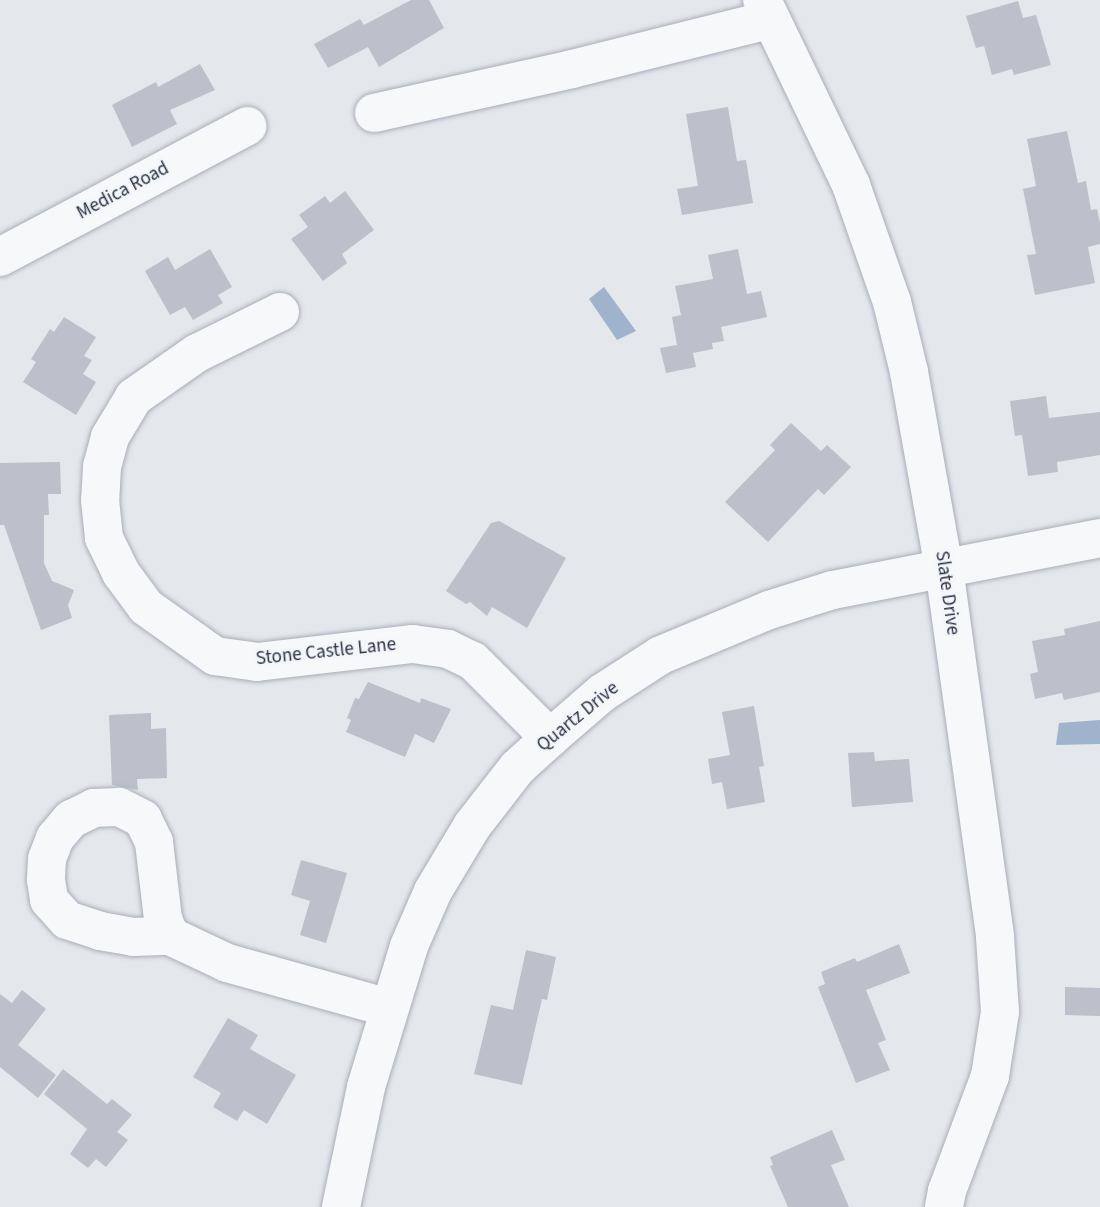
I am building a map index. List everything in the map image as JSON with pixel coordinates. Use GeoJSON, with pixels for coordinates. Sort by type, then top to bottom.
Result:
{"type":"FeatureCollection","features":[{"type":"Feature","properties":{"kind":"street"},"geometry":{"type":"LineString","coordinates":[[374,113],[572,69],[765,10]]}},
{"type":"Feature","properties":{"kind":"street","name":"Slate Drive"},"geometry":{"type":"LineString","coordinates":[[765,10],[812,100],[851,185],[892,302],[909,372],[944,568],[995,937],[1000,1012],[990,1076],[947,1191],[944,1207]]}},
{"type":"Feature","properties":{"kind":"street","name":"Medica Road"},"geometry":{"type":"LineString","coordinates":[[0,257],[247,126]]}},
{"type":"Feature","properties":{"kind":"street","name":"Stone Castle Lane"},"geometry":{"type":"LineString","coordinates":[[280,312],[197,353],[134,397],[110,437],[102,466],[100,500],[104,538],[121,573],[146,607],[215,656],[257,662],[412,644],[447,649],[473,661],[550,738]]}},
{"type":"Feature","properties":{"kind":"street","name":"Quartz Drive"},"geometry":{"type":"LineString","coordinates":[[341,1207],[366,1087],[389,1008],[409,946],[433,891],[471,826],[517,768],[550,738],[603,694],[672,650],[769,610],[833,590],[1100,538]]}},
{"type":"Feature","properties":{"kind":"street"},"geometry":{"type":"LineString","coordinates":[[170,936],[227,963],[389,1008]]}},
{"type":"Feature","properties":{"kind":"water"},"geometry":{"type":"Polygon","coordinates":[[[604,287],[636,331],[617,340],[589,299],[604,287]]]}},
{"type":"Feature","properties":{"kind":"water"},"geometry":{"type":"Polygon","coordinates":[[[1100,720],[1100,744],[1056,745],[1059,723],[1100,720]]]}},
{"type":"Feature","properties":{"kind":"building"},"geometry":{"type":"Polygon","coordinates":[[[411,0],[429,0],[444,28],[379,67],[368,47],[328,68],[314,44],[360,19],[364,25],[411,0]]]}},
{"type":"Feature","properties":{"kind":"building"},"geometry":{"type":"Polygon","coordinates":[[[1018,1],[1023,18],[1036,15],[1051,65],[1014,75],[1012,69],[992,75],[984,46],[976,48],[966,16],[1018,1]]]}},
{"type":"Feature","properties":{"kind":"building"},"geometry":{"type":"Polygon","coordinates":[[[200,64],[215,90],[170,110],[177,124],[132,147],[112,105],[156,82],[158,87],[200,64]]]}},
{"type":"Feature","properties":{"kind":"building"},"geometry":{"type":"Polygon","coordinates":[[[728,107],[737,161],[746,160],[753,203],[682,215],[677,189],[698,186],[686,114],[728,107]]]}},
{"type":"Feature","properties":{"kind":"building"},"geometry":{"type":"Polygon","coordinates":[[[1067,131],[1078,183],[1086,181],[1091,210],[1097,209],[1100,223],[1100,244],[1088,247],[1095,283],[1035,295],[1027,255],[1036,254],[1023,189],[1036,186],[1027,139],[1067,131]]]}},
{"type":"Feature","properties":{"kind":"building"},"geometry":{"type":"Polygon","coordinates":[[[345,191],[374,230],[342,254],[347,263],[323,281],[291,239],[308,227],[299,215],[325,196],[330,203],[345,191]]]}},
{"type":"Feature","properties":{"kind":"building"},"geometry":{"type":"Polygon","coordinates":[[[210,249],[232,287],[218,295],[223,303],[193,320],[185,307],[170,315],[145,271],[168,257],[175,270],[210,249]]]}},
{"type":"Feature","properties":{"kind":"building"},"geometry":{"type":"Polygon","coordinates":[[[738,249],[747,294],[761,291],[767,317],[721,327],[724,341],[712,343],[713,349],[693,353],[696,367],[666,373],[660,348],[677,345],[672,317],[681,315],[675,286],[713,279],[708,255],[738,249]]]}},
{"type":"Feature","properties":{"kind":"building"},"geometry":{"type":"Polygon","coordinates":[[[64,317],[96,337],[84,356],[92,360],[83,374],[96,382],[76,415],[23,382],[36,362],[31,359],[50,329],[54,332],[64,317]]]}},
{"type":"Feature","properties":{"kind":"building"},"geometry":{"type":"Polygon","coordinates":[[[1046,396],[1049,418],[1100,412],[1100,455],[1057,462],[1058,472],[1028,476],[1022,435],[1015,436],[1010,401],[1046,396]]]}},
{"type":"Feature","properties":{"kind":"building"},"geometry":{"type":"Polygon","coordinates":[[[791,423],[821,451],[827,445],[851,467],[824,495],[818,489],[768,542],[725,502],[775,450],[770,445],[791,423]]]}},
{"type":"Feature","properties":{"kind":"building"},"geometry":{"type":"Polygon","coordinates":[[[60,462],[61,494],[48,494],[49,515],[44,515],[44,563],[52,581],[74,590],[68,605],[72,618],[41,630],[4,525],[0,525],[0,463],[60,462]]]}},
{"type":"Feature","properties":{"kind":"building"},"geometry":{"type":"Polygon","coordinates":[[[499,521],[566,558],[527,628],[492,607],[487,616],[470,602],[466,604],[446,591],[491,523],[499,521]]]}},
{"type":"Feature","properties":{"kind":"building"},"geometry":{"type":"Polygon","coordinates":[[[1100,621],[1100,692],[1064,700],[1062,693],[1035,699],[1030,674],[1038,672],[1032,641],[1065,635],[1064,629],[1100,621]]]}},
{"type":"Feature","properties":{"kind":"building"},"geometry":{"type":"Polygon","coordinates":[[[368,682],[420,703],[421,698],[451,709],[434,743],[415,734],[405,757],[346,732],[351,720],[347,718],[355,698],[359,699],[368,682]]]}},
{"type":"Feature","properties":{"kind":"building"},"geometry":{"type":"Polygon","coordinates":[[[754,706],[764,766],[759,767],[765,802],[727,809],[722,782],[712,784],[708,759],[730,755],[722,712],[754,706]]]}},
{"type":"Feature","properties":{"kind":"building"},"geometry":{"type":"Polygon","coordinates":[[[151,713],[151,729],[166,728],[167,778],[137,779],[138,790],[112,785],[109,715],[151,713]]]}},
{"type":"Feature","properties":{"kind":"building"},"geometry":{"type":"Polygon","coordinates":[[[874,752],[875,761],[909,759],[913,802],[852,807],[848,753],[874,752]]]}},
{"type":"Feature","properties":{"kind":"building"},"geometry":{"type":"Polygon","coordinates":[[[301,860],[347,873],[326,943],[300,935],[310,901],[291,895],[301,860]]]}},
{"type":"Feature","properties":{"kind":"building"},"geometry":{"type":"Polygon","coordinates":[[[899,944],[910,973],[866,990],[886,1040],[878,1043],[890,1070],[856,1083],[818,987],[825,984],[821,972],[855,958],[857,962],[899,944]]]}},
{"type":"Feature","properties":{"kind":"building"},"geometry":{"type":"Polygon","coordinates":[[[526,950],[556,957],[547,1000],[542,999],[522,1085],[474,1074],[491,1005],[513,1010],[526,950]]]}},
{"type":"Feature","properties":{"kind":"building"},"geometry":{"type":"Polygon","coordinates":[[[1065,987],[1100,988],[1100,1016],[1065,1015],[1065,987]]]}},
{"type":"Feature","properties":{"kind":"building"},"geometry":{"type":"Polygon","coordinates":[[[22,990],[46,1009],[18,1045],[56,1075],[38,1098],[0,1067],[0,994],[12,1003],[22,990]]]}},
{"type":"Feature","properties":{"kind":"building"},"geometry":{"type":"Polygon","coordinates":[[[228,1018],[258,1035],[250,1049],[296,1075],[267,1124],[244,1110],[237,1121],[213,1107],[221,1093],[193,1077],[228,1018]]]}},
{"type":"Feature","properties":{"kind":"building"},"geometry":{"type":"Polygon","coordinates":[[[63,1069],[107,1104],[112,1099],[132,1115],[117,1132],[128,1140],[106,1167],[96,1159],[88,1168],[70,1154],[87,1129],[44,1094],[63,1069]]]}},
{"type":"Feature","properties":{"kind":"building"},"geometry":{"type":"Polygon","coordinates":[[[832,1130],[845,1160],[831,1165],[849,1207],[788,1207],[770,1166],[773,1165],[770,1157],[832,1130]]]}}]}
